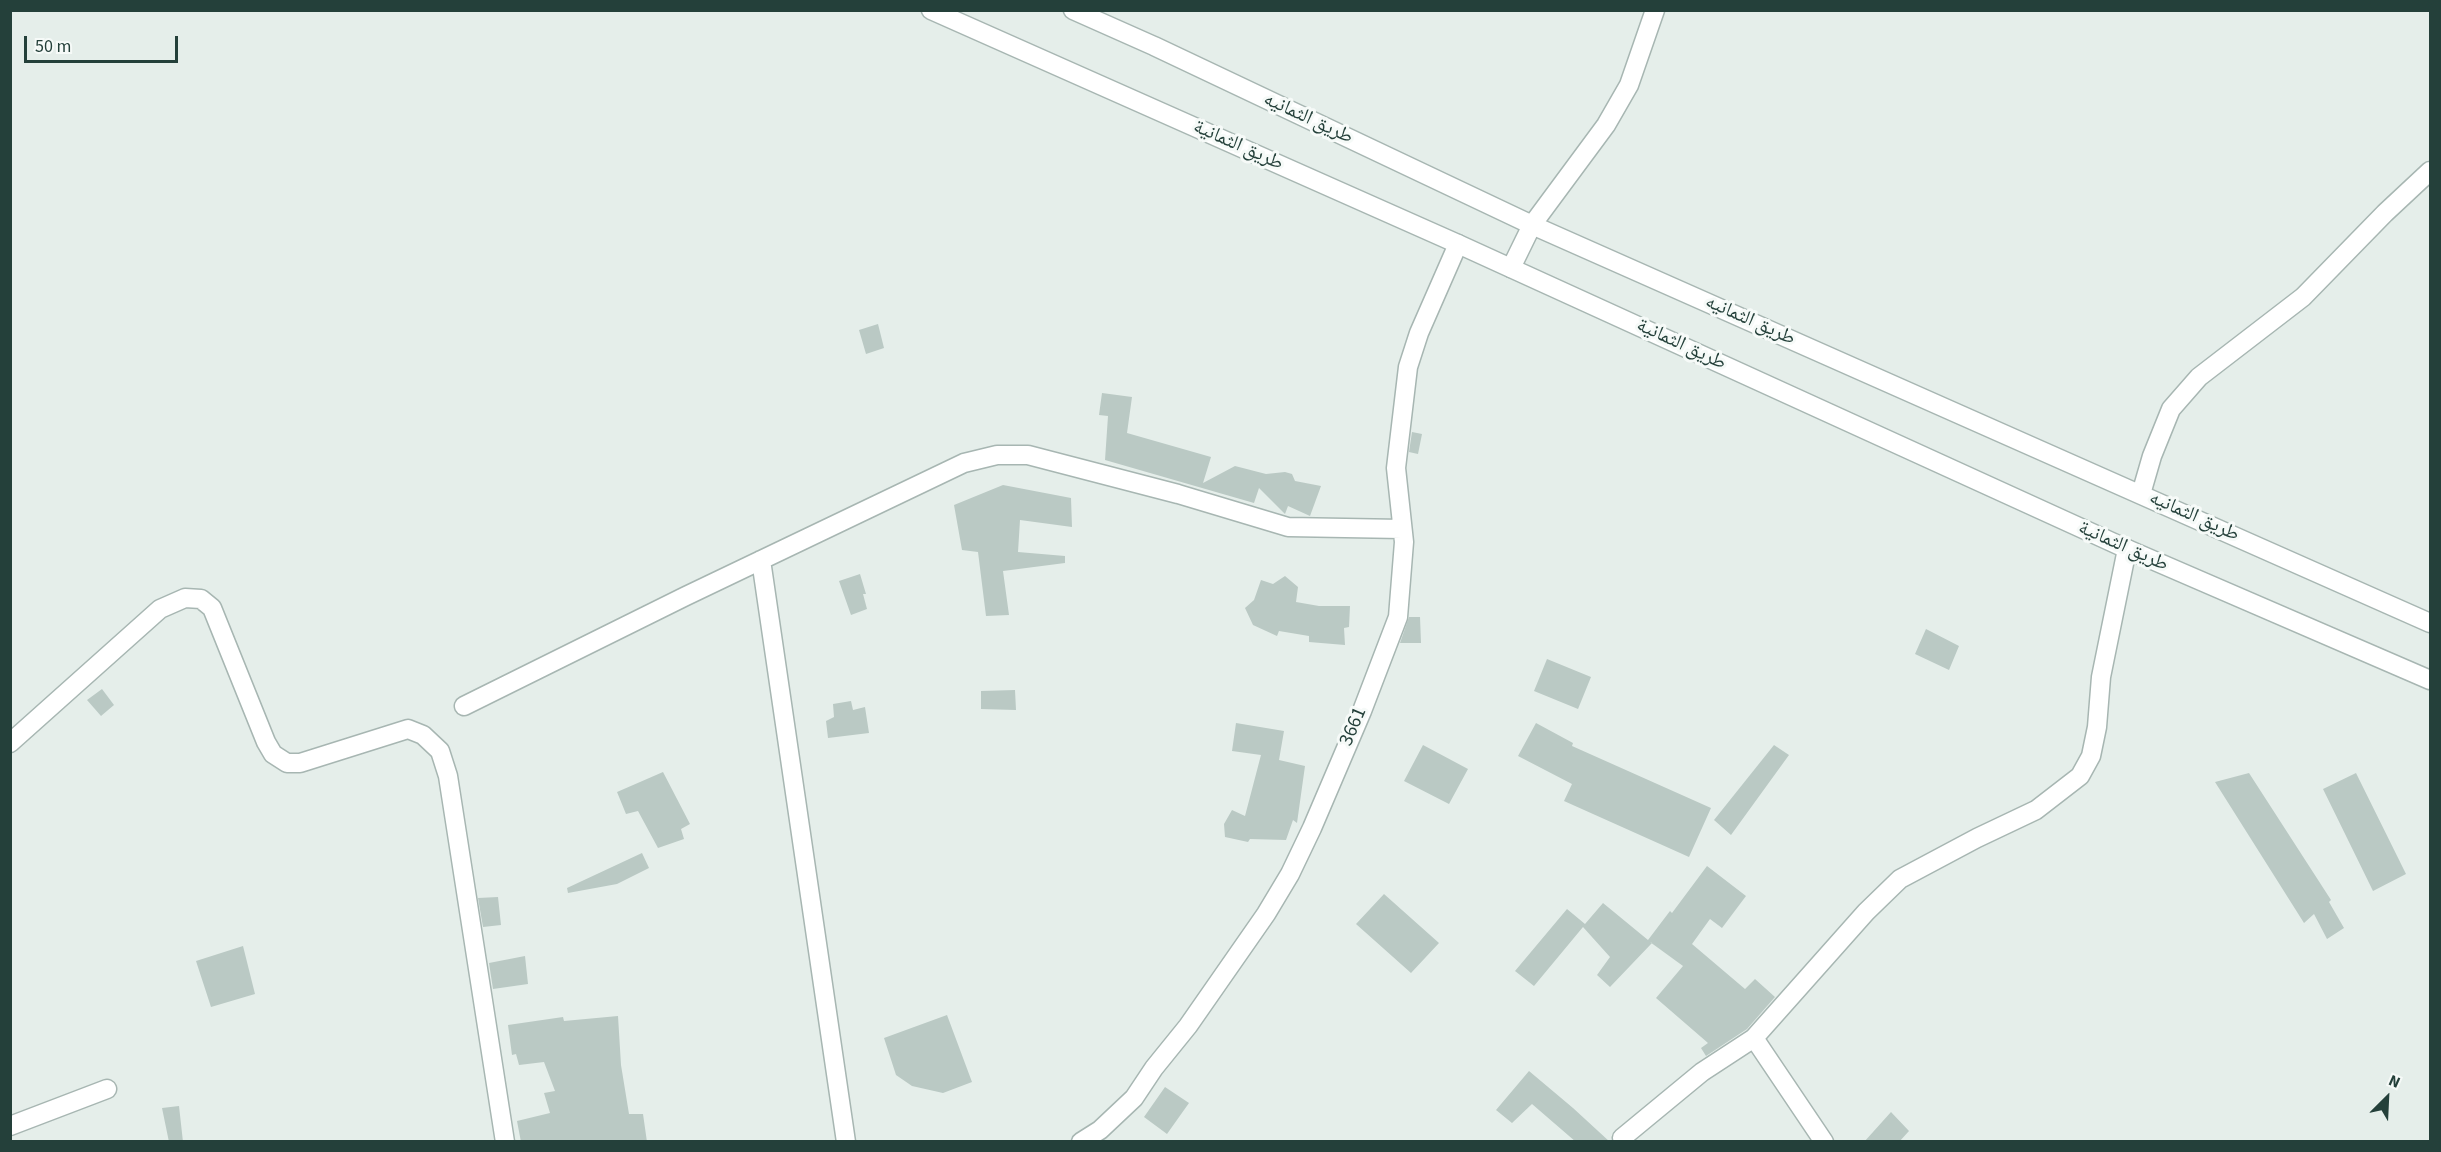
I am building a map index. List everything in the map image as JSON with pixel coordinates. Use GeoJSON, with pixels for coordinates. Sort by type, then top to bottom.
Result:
{"type":"FeatureCollection","features":[{"type":"Feature","properties":{"kind":"street","name":"طريق الثمانية"},"geometry":{"type":"LineString","coordinates":[[931,10],[1458,244],[2127,549],[2430,680]]}},
{"type":"Feature","properties":{"kind":"street","name":"طريق الثمانيه"},"geometry":{"type":"LineString","coordinates":[[1072,10],[1154,46],[1532,225],[2430,623]]}},
{"type":"Feature","properties":{"kind":"street"},"geometry":{"type":"LineString","coordinates":[[1511,268],[1532,225],[1606,125],[1629,85],[1655,10]]}},
{"type":"Feature","properties":{"kind":"street"},"geometry":{"type":"LineString","coordinates":[[2141,494],[2152,456],[2171,409],[2199,377],[2302,297],[2430,171]]}},
{"type":"Feature","properties":{"kind":"street","name":"3661"},"geometry":{"type":"LineString","coordinates":[[1081,1142],[1100,1130],[1134,1098],[1254,932],[1290,874],[1362,711],[1398,617],[1404,542],[1396,468],[1408,366],[1441,279],[1458,244]]}},
{"type":"Feature","properties":{"kind":"street"},"geometry":{"type":"LineString","coordinates":[[464,706],[964,463],[997,455],[1028,455],[1178,494],[1288,527],[1402,529]]}},
{"type":"Feature","properties":{"kind":"street"},"geometry":{"type":"LineString","coordinates":[[1622,1138],[1702,1072],[1754,1038],[1866,912],[1900,879],[2036,810],[2080,776],[2091,756],[2097,727],[2101,677],[2127,549]]}},
{"type":"Feature","properties":{"kind":"street"},"geometry":{"type":"LineString","coordinates":[[761,560],[846,1142]]}},
{"type":"Feature","properties":{"kind":"street"},"geometry":{"type":"LineString","coordinates":[[10,743],[160,609],[185,598],[201,599],[212,608],[266,742],[273,754],[287,763],[300,763],[408,729],[423,735],[440,751],[448,776],[505,1142]]}},
{"type":"Feature","properties":{"kind":"street"},"geometry":{"type":"LineString","coordinates":[[1754,1038],[1824,1142]]}},
{"type":"Feature","properties":{"kind":"street"},"geometry":{"type":"LineString","coordinates":[[10,1126],[107,1089]]}},
{"type":"Feature","properties":{"kind":"building"},"geometry":{"type":"Polygon","coordinates":[[[878,324],[884,348],[866,354],[859,330],[878,324]]]}},
{"type":"Feature","properties":{"kind":"building"},"geometry":{"type":"Polygon","coordinates":[[[1102,393],[1132,397],[1127,433],[1211,457],[1203,483],[1235,466],[1266,474],[1285,472],[1292,474],[1295,481],[1321,486],[1310,516],[1288,506],[1285,514],[1259,488],[1254,503],[1105,460],[1108,416],[1099,415],[1102,393]]]}},
{"type":"Feature","properties":{"kind":"building"},"geometry":{"type":"Polygon","coordinates":[[[1412,432],[1422,434],[1418,454],[1409,452],[1412,432]]]}},
{"type":"Feature","properties":{"kind":"building"},"geometry":{"type":"Polygon","coordinates":[[[1003,485],[1071,498],[1072,527],[1020,520],[1018,552],[1065,556],[1065,563],[1003,571],[1009,615],[986,616],[978,552],[962,550],[954,505],[1003,485]]]}},
{"type":"Feature","properties":{"kind":"building"},"geometry":{"type":"Polygon","coordinates":[[[860,574],[866,594],[863,594],[867,609],[851,615],[839,581],[860,574]]]}},
{"type":"Feature","properties":{"kind":"building"},"geometry":{"type":"Polygon","coordinates":[[[1285,576],[1298,587],[1296,602],[1319,606],[1350,606],[1349,627],[1344,628],[1345,645],[1309,642],[1309,636],[1279,631],[1277,636],[1253,625],[1245,608],[1254,600],[1261,580],[1273,584],[1285,576]]]}},
{"type":"Feature","properties":{"kind":"building"},"geometry":{"type":"Polygon","coordinates":[[[1409,617],[1420,617],[1421,643],[1400,643],[1409,617]]]}},
{"type":"Feature","properties":{"kind":"building"},"geometry":{"type":"Polygon","coordinates":[[[1926,629],[1959,646],[1949,670],[1915,654],[1926,629]]]}},
{"type":"Feature","properties":{"kind":"building"},"geometry":{"type":"Polygon","coordinates":[[[1547,659],[1591,677],[1578,709],[1534,691],[1547,659]]]}},
{"type":"Feature","properties":{"kind":"building"},"geometry":{"type":"Polygon","coordinates":[[[102,689],[114,705],[101,716],[87,700],[102,689]]]}},
{"type":"Feature","properties":{"kind":"building"},"geometry":{"type":"Polygon","coordinates":[[[1015,690],[1016,710],[981,709],[981,691],[1015,690]]]}},
{"type":"Feature","properties":{"kind":"building"},"geometry":{"type":"Polygon","coordinates":[[[851,701],[853,710],[865,707],[869,733],[828,738],[826,721],[834,717],[833,704],[851,701]]]}},
{"type":"Feature","properties":{"kind":"building"},"geometry":{"type":"Polygon","coordinates":[[[1236,723],[1284,731],[1279,760],[1305,766],[1297,823],[1293,820],[1286,840],[1250,839],[1248,842],[1225,837],[1224,824],[1232,810],[1245,816],[1261,755],[1232,751],[1236,723]]]}},
{"type":"Feature","properties":{"kind":"building"},"geometry":{"type":"Polygon","coordinates":[[[1536,723],[1573,743],[1572,746],[1711,808],[1689,857],[1564,801],[1572,784],[1518,756],[1536,723]]]}},
{"type":"Feature","properties":{"kind":"building"},"geometry":{"type":"Polygon","coordinates":[[[1423,745],[1468,769],[1449,804],[1404,781],[1423,745]]]}},
{"type":"Feature","properties":{"kind":"building"},"geometry":{"type":"Polygon","coordinates":[[[1774,745],[1789,755],[1731,835],[1714,820],[1774,745]]]}},
{"type":"Feature","properties":{"kind":"building"},"geometry":{"type":"Polygon","coordinates":[[[663,772],[690,824],[681,829],[684,839],[658,848],[638,811],[626,814],[617,792],[663,772]]]}},
{"type":"Feature","properties":{"kind":"building"},"geometry":{"type":"Polygon","coordinates":[[[2249,773],[2331,900],[2329,902],[2344,928],[2327,939],[2314,914],[2304,923],[2215,782],[2249,773]]]}},
{"type":"Feature","properties":{"kind":"building"},"geometry":{"type":"Polygon","coordinates":[[[2356,773],[2406,874],[2373,891],[2323,789],[2356,773]]]}},
{"type":"Feature","properties":{"kind":"building"},"geometry":{"type":"Polygon","coordinates":[[[642,853],[649,868],[617,884],[568,893],[567,888],[642,853]]]}},
{"type":"Feature","properties":{"kind":"building"},"geometry":{"type":"Polygon","coordinates":[[[1707,866],[1746,896],[1722,928],[1710,919],[1692,944],[1745,989],[1755,979],[1775,997],[1747,1029],[1706,1056],[1701,1048],[1708,1043],[1656,998],[1683,966],[1652,943],[1610,987],[1597,975],[1610,957],[1583,927],[1534,986],[1515,971],[1567,909],[1585,924],[1603,903],[1648,940],[1670,911],[1672,913],[1707,866]]]}},
{"type":"Feature","properties":{"kind":"building"},"geometry":{"type":"Polygon","coordinates":[[[1384,894],[1439,943],[1411,973],[1356,924],[1384,894]]]}},
{"type":"Feature","properties":{"kind":"building"},"geometry":{"type":"Polygon","coordinates":[[[498,897],[501,925],[483,927],[478,898],[498,897]]]}},
{"type":"Feature","properties":{"kind":"building"},"geometry":{"type":"Polygon","coordinates":[[[243,946],[255,994],[211,1007],[196,961],[243,946]]]}},
{"type":"Feature","properties":{"kind":"building"},"geometry":{"type":"Polygon","coordinates":[[[525,956],[528,984],[493,989],[489,963],[525,956]]]}},
{"type":"Feature","properties":{"kind":"building"},"geometry":{"type":"Polygon","coordinates":[[[947,1015],[972,1082],[943,1093],[912,1086],[896,1075],[884,1038],[947,1015]]]}},
{"type":"Feature","properties":{"kind":"building"},"geometry":{"type":"Polygon","coordinates":[[[618,1016],[621,1065],[629,1114],[643,1114],[647,1142],[521,1142],[517,1121],[550,1113],[544,1093],[555,1091],[544,1062],[519,1065],[516,1054],[512,1055],[508,1025],[563,1017],[564,1021],[618,1016]]]}},
{"type":"Feature","properties":{"kind":"building"},"geometry":{"type":"Polygon","coordinates":[[[1529,1071],[1610,1142],[1576,1142],[1532,1104],[1512,1123],[1496,1110],[1529,1071]]]}},
{"type":"Feature","properties":{"kind":"building"},"geometry":{"type":"Polygon","coordinates":[[[1165,1087],[1189,1103],[1167,1134],[1144,1117],[1165,1087]]]}},
{"type":"Feature","properties":{"kind":"building"},"geometry":{"type":"Polygon","coordinates":[[[179,1106],[183,1142],[169,1142],[162,1108],[179,1106]]]}},
{"type":"Feature","properties":{"kind":"building"},"geometry":{"type":"Polygon","coordinates":[[[1891,1112],[1909,1131],[1899,1142],[1864,1142],[1891,1112]]]}}]}
